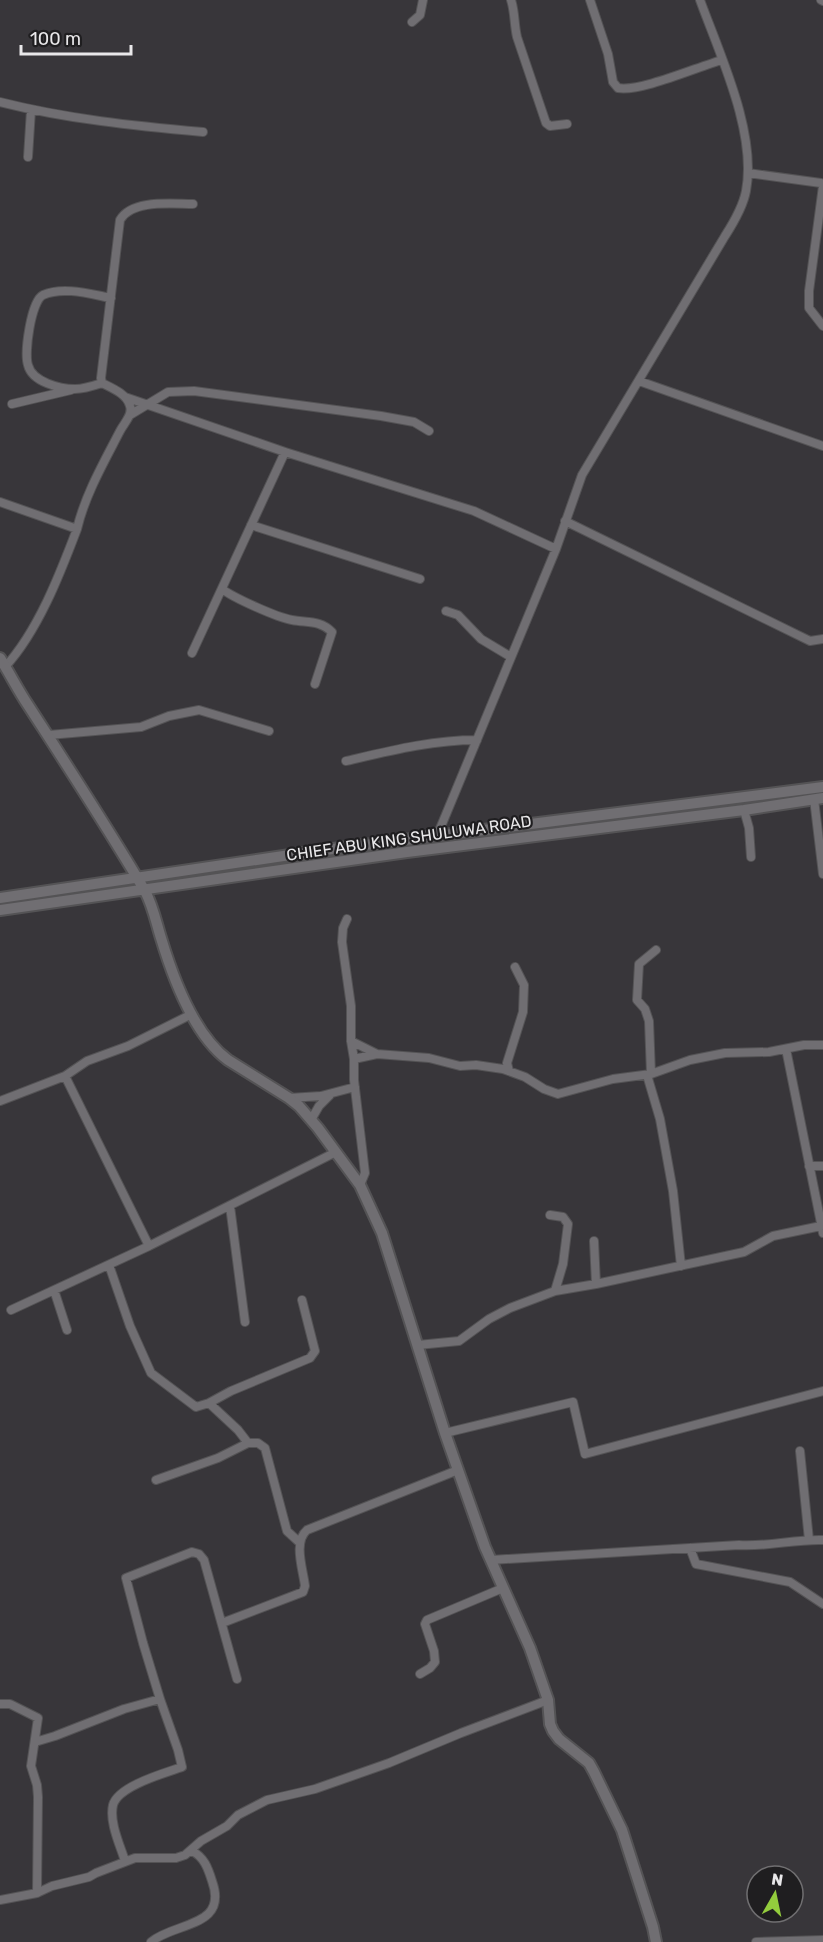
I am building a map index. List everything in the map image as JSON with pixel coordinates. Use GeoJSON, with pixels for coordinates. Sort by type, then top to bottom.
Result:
{"type":"FeatureCollection","features":[{"type":"Feature","properties":{"kind":"street"},"geometry":{"type":"LineString","coordinates":[[412,22],[420,15],[423,0]]}},
{"type":"Feature","properties":{"kind":"street"},"geometry":{"type":"LineString","coordinates":[[511,0],[517,37],[546,123],[550,126],[567,124]]}},
{"type":"Feature","properties":{"kind":"street"},"geometry":{"type":"LineString","coordinates":[[590,0],[608,54],[613,82],[618,88],[629,89],[670,78],[722,60]]}},
{"type":"Feature","properties":{"kind":"street"},"geometry":{"type":"LineString","coordinates":[[437,836],[556,549],[582,475],[739,212],[746,193],[748,173],[746,135],[700,0]]}},
{"type":"Feature","properties":{"kind":"street"},"geometry":{"type":"LineString","coordinates":[[0,102],[59,116],[127,126],[203,132]]}},
{"type":"Feature","properties":{"kind":"street"},"geometry":{"type":"LineString","coordinates":[[28,157],[31,110]]}},
{"type":"Feature","properties":{"kind":"street"},"geometry":{"type":"LineString","coordinates":[[748,173],[821,183],[823,186],[809,308],[823,326]]}},
{"type":"Feature","properties":{"kind":"street"},"geometry":{"type":"LineString","coordinates":[[102,383],[119,223],[122,216],[133,209],[147,205],[193,204]]}},
{"type":"Feature","properties":{"kind":"street"},"geometry":{"type":"LineString","coordinates":[[75,389],[47,383],[37,378],[27,366],[35,304],[41,296],[69,291],[111,298]]}},
{"type":"Feature","properties":{"kind":"street"},"geometry":{"type":"LineString","coordinates":[[639,381],[823,446]]}},
{"type":"Feature","properties":{"kind":"street"},"geometry":{"type":"LineString","coordinates":[[12,404],[102,383],[126,397],[145,404],[285,452],[474,511],[556,549]]}},
{"type":"Feature","properties":{"kind":"street"},"geometry":{"type":"LineString","coordinates":[[429,431],[414,422],[381,416],[194,391],[168,392],[145,404],[130,415],[104,464],[32,628],[17,654],[3,662],[106,824],[144,890],[151,903],[160,938],[175,978],[207,1039],[220,1054],[289,1098],[311,1120],[360,1185],[382,1233],[445,1432],[491,1560],[530,1648],[548,1700],[550,1724],[559,1739],[589,1763],[622,1830],[656,1942]]}},
{"type":"Feature","properties":{"kind":"street"},"geometry":{"type":"LineString","coordinates":[[126,397],[130,406],[130,415]]}},
{"type":"Feature","properties":{"kind":"street"},"geometry":{"type":"LineString","coordinates":[[192,653],[285,452]]}},
{"type":"Feature","properties":{"kind":"street"},"geometry":{"type":"LineString","coordinates":[[0,502],[77,529]]}},
{"type":"Feature","properties":{"kind":"street"},"geometry":{"type":"LineString","coordinates":[[565,521],[810,641],[823,639]]}},
{"type":"Feature","properties":{"kind":"street"},"geometry":{"type":"LineString","coordinates":[[251,525],[420,579]]}},
{"type":"Feature","properties":{"kind":"street"},"geometry":{"type":"LineString","coordinates":[[222,589],[233,597],[280,616],[291,620],[316,622],[332,632],[315,684]]}},
{"type":"Feature","properties":{"kind":"street"},"geometry":{"type":"LineString","coordinates":[[446,611],[458,615],[481,639],[511,657]]}},
{"type":"Feature","properties":{"kind":"street"},"geometry":{"type":"LineString","coordinates":[[48,735],[141,727],[169,716],[199,710],[269,731]]}},
{"type":"Feature","properties":{"kind":"street"},"geometry":{"type":"LineString","coordinates":[[346,761],[411,746],[477,740]]}},
{"type":"Feature","properties":{"kind":"street"},"geometry":{"type":"LineString","coordinates":[[0,898],[317,851],[823,787]]}},
{"type":"Feature","properties":{"kind":"street"},"geometry":{"type":"LineString","coordinates":[[818,799],[823,874]]}},
{"type":"Feature","properties":{"kind":"street","name":"CHIEF ABU KING SHULUWA ROAD"},"geometry":{"type":"LineString","coordinates":[[0,910],[407,852],[818,799]]}},
{"type":"Feature","properties":{"kind":"street"},"geometry":{"type":"LineString","coordinates":[[744,810],[749,828],[750,857]]}},
{"type":"Feature","properties":{"kind":"street"},"geometry":{"type":"LineString","coordinates":[[598,816],[599,828]]}},
{"type":"Feature","properties":{"kind":"street"},"geometry":{"type":"LineString","coordinates":[[347,919],[343,928],[342,942],[351,1006],[351,1041],[365,1173],[360,1185]]}},
{"type":"Feature","properties":{"kind":"street"},"geometry":{"type":"LineString","coordinates":[[656,950],[639,964],[636,994],[649,1021],[649,1074],[673,1191],[681,1266]]}},
{"type":"Feature","properties":{"kind":"street"},"geometry":{"type":"LineString","coordinates":[[508,1067],[523,1012],[524,985],[515,968]]}},
{"type":"Feature","properties":{"kind":"street"},"geometry":{"type":"LineString","coordinates":[[0,1101],[65,1076],[87,1061],[128,1046],[192,1014]]}},
{"type":"Feature","properties":{"kind":"street"},"geometry":{"type":"LineString","coordinates":[[351,1041],[377,1054]]}},
{"type":"Feature","properties":{"kind":"street"},"geometry":{"type":"LineString","coordinates":[[354,1059],[377,1054],[429,1059],[460,1066],[476,1065],[500,1069],[508,1067],[544,1089],[558,1094],[613,1079],[649,1074],[690,1060],[725,1053],[769,1052],[804,1045],[823,1046]]}},
{"type":"Feature","properties":{"kind":"street"},"geometry":{"type":"LineString","coordinates":[[418,1345],[459,1341],[489,1319],[510,1308],[555,1291],[744,1252],[772,1236],[822,1230],[786,1049]]}},
{"type":"Feature","properties":{"kind":"street"},"geometry":{"type":"LineString","coordinates":[[65,1076],[149,1246]]}},
{"type":"Feature","properties":{"kind":"street"},"geometry":{"type":"LineString","coordinates":[[289,1098],[332,1094],[355,1087]]}},
{"type":"Feature","properties":{"kind":"street"},"geometry":{"type":"LineString","coordinates":[[311,1120],[319,1106],[332,1094]]}},
{"type":"Feature","properties":{"kind":"street"},"geometry":{"type":"LineString","coordinates":[[11,1310],[149,1246],[336,1152]]}},
{"type":"Feature","properties":{"kind":"street"},"geometry":{"type":"LineString","coordinates":[[809,1166],[823,1166]]}},
{"type":"Feature","properties":{"kind":"street"},"geometry":{"type":"LineString","coordinates":[[230,1206],[245,1322]]}},
{"type":"Feature","properties":{"kind":"street"},"geometry":{"type":"LineString","coordinates":[[550,1215],[563,1217],[568,1224],[563,1264],[555,1291]]}},
{"type":"Feature","properties":{"kind":"street"},"geometry":{"type":"LineString","coordinates":[[594,1241],[596,1284]]}},
{"type":"Feature","properties":{"kind":"street"},"geometry":{"type":"LineString","coordinates":[[109,1265],[130,1326],[151,1373],[196,1407],[310,1358],[315,1351],[302,1300]]}},
{"type":"Feature","properties":{"kind":"street"},"geometry":{"type":"LineString","coordinates":[[54,1290],[67,1329]]}},
{"type":"Feature","properties":{"kind":"street"},"geometry":{"type":"LineString","coordinates":[[445,1432],[573,1402],[585,1454],[823,1391]]}},
{"type":"Feature","properties":{"kind":"street"},"geometry":{"type":"LineString","coordinates":[[209,1403],[238,1430],[248,1443]]}},
{"type":"Feature","properties":{"kind":"street"},"geometry":{"type":"LineString","coordinates":[[156,1480],[218,1458],[248,1443],[258,1443],[265,1449],[287,1531],[299,1542]]}},
{"type":"Feature","properties":{"kind":"street"},"geometry":{"type":"LineString","coordinates":[[800,1451],[809,1540]]}},
{"type":"Feature","properties":{"kind":"street"},"geometry":{"type":"LineString","coordinates":[[222,1623],[303,1592],[305,1586],[299,1542],[301,1535],[307,1530],[458,1470]]}},
{"type":"Feature","properties":{"kind":"street"},"geometry":{"type":"LineString","coordinates":[[491,1560],[754,1546],[823,1540]]}},
{"type":"Feature","properties":{"kind":"street"},"geometry":{"type":"LineString","coordinates":[[690,1548],[696,1564],[790,1582],[823,1604]]}},
{"type":"Feature","properties":{"kind":"street"},"geometry":{"type":"LineString","coordinates":[[125,1861],[112,1818],[117,1796],[149,1779],[182,1767],[142,1643],[126,1578],[192,1552],[199,1554],[204,1560],[237,1679]]}},
{"type":"Feature","properties":{"kind":"street"},"geometry":{"type":"LineString","coordinates":[[420,1674],[435,1662],[434,1651],[425,1624],[427,1620],[503,1588]]}},
{"type":"Feature","properties":{"kind":"street"},"geometry":{"type":"LineString","coordinates":[[35,1742],[124,1709],[160,1699]]}},
{"type":"Feature","properties":{"kind":"street"},"geometry":{"type":"LineString","coordinates":[[0,1900],[37,1893],[52,1886],[89,1877],[135,1858],[176,1858],[192,1851],[201,1841],[227,1826],[238,1815],[267,1800],[315,1789],[389,1763],[548,1700]]}},
{"type":"Feature","properties":{"kind":"street"},"geometry":{"type":"LineString","coordinates":[[0,1704],[10,1704],[39,1718],[31,1766],[38,1797],[37,1893]]}},
{"type":"Feature","properties":{"kind":"street"},"geometry":{"type":"LineString","coordinates":[[151,1942],[158,1936],[191,1925],[208,1916],[215,1904],[215,1890],[208,1869],[200,1855],[192,1851]]}},
{"type":"Feature","properties":{"kind":"street"},"geometry":{"type":"LineString","coordinates":[[756,1942],[823,1940]]}}]}
